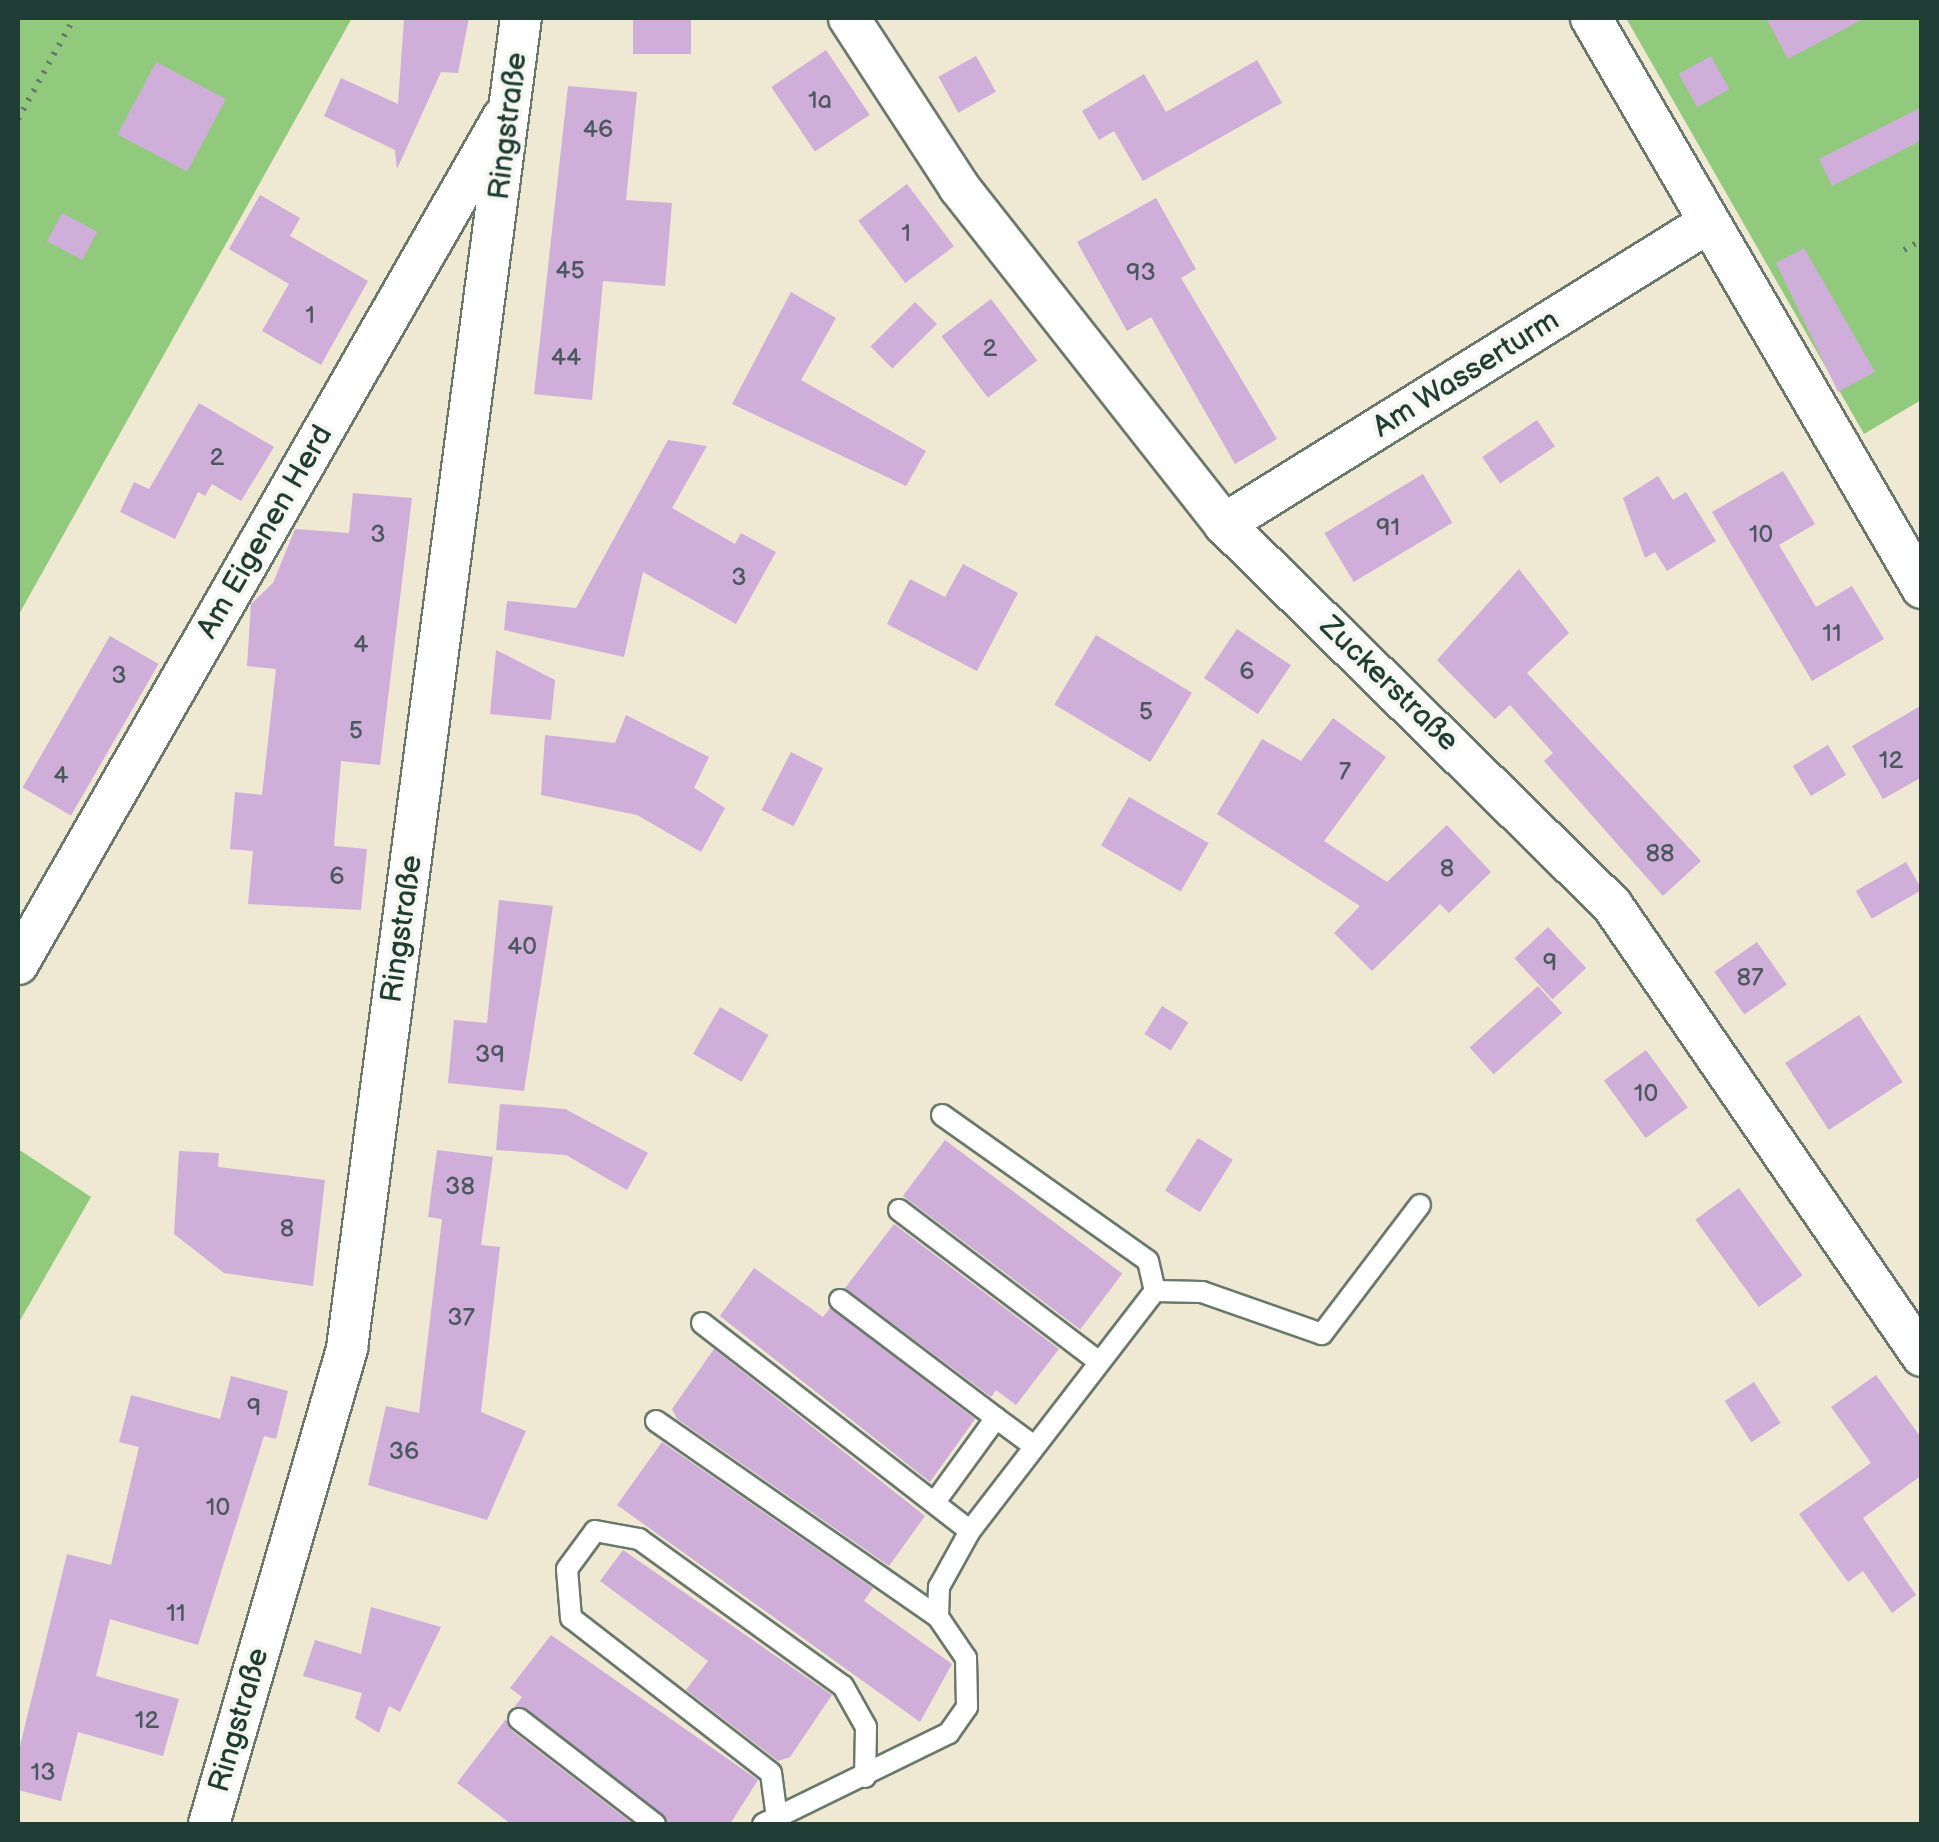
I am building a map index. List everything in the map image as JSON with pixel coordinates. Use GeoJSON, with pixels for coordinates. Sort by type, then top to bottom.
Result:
{"type":"FeatureCollection","features":[{"type":"Feature","properties":{"kind":"street","name":"Ringstraße"},"geometry":{"type":"LineString","coordinates":[[209,1824],[346,1348],[521,18]]}},
{"type":"Feature","properties":{"kind":"street","name":"Zuckerstraße"},"geometry":{"type":"LineString","coordinates":[[849,18],[959,186],[1224,524],[1612,905],[1922,1356]]}},
{"type":"Feature","properties":{"kind":"street"},"geometry":{"type":"LineString","coordinates":[[1591,18],[1922,588]]}},
{"type":"Feature","properties":{"kind":"street","name":"Am Eigenen Herd"},"geometry":{"type":"LineString","coordinates":[[18,964],[512,101]]}},
{"type":"Feature","properties":{"kind":"street","name":"Am Wasserturm"},"geometry":{"type":"LineString","coordinates":[[1224,524],[1708,223]]}},
{"type":"Feature","properties":{"kind":"lane"},"geometry":{"type":"LineString","coordinates":[[942,1115],[1148,1260],[1155,1290]]}},
{"type":"Feature","properties":{"kind":"lane"},"geometry":{"type":"LineString","coordinates":[[1155,1290],[1202,1292],[1322,1334],[1420,1205]]}},
{"type":"Feature","properties":{"kind":"lane"},"geometry":{"type":"LineString","coordinates":[[899,1210],[1098,1361]]}},
{"type":"Feature","properties":{"kind":"lane"},"geometry":{"type":"LineString","coordinates":[[938,1618],[938,1587],[970,1531],[1155,1290]]}},
{"type":"Feature","properties":{"kind":"lane"},"geometry":{"type":"LineString","coordinates":[[840,1300],[1034,1446]]}},
{"type":"Feature","properties":{"kind":"lane"},"geometry":{"type":"LineString","coordinates":[[702,1323],[970,1531]]}},
{"type":"Feature","properties":{"kind":"lane"},"geometry":{"type":"LineString","coordinates":[[935,1502],[996,1418]]}},
{"type":"Feature","properties":{"kind":"lane"},"geometry":{"type":"LineString","coordinates":[[656,1420],[938,1618],[966,1658],[967,1707],[950,1733],[865,1776],[770,1821],[771,1773],[572,1618],[567,1569],[594,1531],[639,1539],[843,1686],[866,1728],[865,1776]]}},
{"type":"Feature","properties":{"kind":"lane"},"geometry":{"type":"LineString","coordinates":[[518,1719],[655,1824]]}},
{"type":"Feature","properties":{"kind":"path"},"geometry":{"type":"LineString","coordinates":[[18,120],[74,18]]}},
{"type":"Feature","properties":{"kind":"path"},"geometry":{"type":"LineString","coordinates":[[1904,250],[1922,240]]}},
{"type":"Feature","properties":{"kind":"green space"},"geometry":{"type":"Polygon","coordinates":[[[18,18],[352,18],[18,616],[18,18]]]}},
{"type":"Feature","properties":{"kind":"green space"},"geometry":{"type":"Polygon","coordinates":[[[1626,18],[1921,18],[1921,400],[1864,434],[1626,18]]]}},
{"type":"Feature","properties":{"kind":"green space"},"geometry":{"type":"Polygon","coordinates":[[[18,1149],[91,1197],[18,1324],[18,1149]]]}},
{"type":"Feature","properties":{"kind":"building"},"geometry":{"type":"Polygon","coordinates":[[[469,18],[458,73],[441,72],[397,169],[395,150],[324,116],[341,78],[398,104],[404,19],[469,18]]]}},
{"type":"Feature","properties":{"kind":"building"},"geometry":{"type":"Polygon","coordinates":[[[633,18],[691,18],[691,54],[633,54],[633,18]]]}},
{"type":"Feature","properties":{"kind":"building"},"geometry":{"type":"Polygon","coordinates":[[[1766,18],[1865,18],[1788,59],[1766,18]]]}},
{"type":"Feature","properties":{"kind":"building"},"geometry":{"type":"Polygon","coordinates":[[[826,50],[870,115],[815,152],[771,87],[826,50]]]}},
{"type":"Feature","properties":{"kind":"building"},"geometry":{"type":"Polygon","coordinates":[[[976,56],[996,92],[958,113],[938,77],[976,56]]]}},
{"type":"Feature","properties":{"kind":"building"},"geometry":{"type":"Polygon","coordinates":[[[1711,56],[1729,89],[1697,107],[1679,74],[1711,56]]]}},
{"type":"Feature","properties":{"kind":"building"},"geometry":{"type":"Polygon","coordinates":[[[1257,60],[1282,103],[1143,181],[1114,131],[1099,140],[1082,111],[1144,74],[1166,112],[1257,60]]]}},
{"type":"Feature","properties":{"kind":"building"},"geometry":{"type":"Polygon","coordinates":[[[156,62],[226,99],[187,171],[118,134],[156,62]]]}},
{"type":"Feature","properties":{"kind":"building"},"geometry":{"type":"Polygon","coordinates":[[[568,86],[637,92],[626,200],[672,203],[665,286],[603,281],[592,400],[534,394],[568,86]]]}},
{"type":"Feature","properties":{"kind":"building"},"geometry":{"type":"Polygon","coordinates":[[[1922,107],[1922,140],[1832,186],[1819,159],[1922,107]]]}},
{"type":"Feature","properties":{"kind":"building"},"geometry":{"type":"Polygon","coordinates":[[[907,184],[954,246],[905,283],[858,221],[907,184]]]}},
{"type":"Feature","properties":{"kind":"building"},"geometry":{"type":"Polygon","coordinates":[[[260,195],[300,218],[290,236],[368,281],[321,365],[262,331],[289,284],[229,249],[260,195]]]}},
{"type":"Feature","properties":{"kind":"building"},"geometry":{"type":"Polygon","coordinates":[[[1156,198],[1196,269],[1181,278],[1277,439],[1235,464],[1151,317],[1127,331],[1077,242],[1156,198]]]}},
{"type":"Feature","properties":{"kind":"building"},"geometry":{"type":"Polygon","coordinates":[[[62,213],[97,232],[82,260],[47,241],[62,213]]]}},
{"type":"Feature","properties":{"kind":"building"},"geometry":{"type":"Polygon","coordinates":[[[1804,248],[1875,372],[1838,392],[1776,263],[1804,248]]]}},
{"type":"Feature","properties":{"kind":"building"},"geometry":{"type":"Polygon","coordinates":[[[791,292],[836,318],[801,380],[926,451],[906,486],[732,404],[791,292]]]}},
{"type":"Feature","properties":{"kind":"building"},"geometry":{"type":"Polygon","coordinates":[[[991,299],[1037,360],[988,398],[941,336],[991,299]]]}},
{"type":"Feature","properties":{"kind":"building"},"geometry":{"type":"Polygon","coordinates":[[[915,302],[937,324],[892,368],[870,347],[915,302]]]}},
{"type":"Feature","properties":{"kind":"building"},"geometry":{"type":"Polygon","coordinates":[[[199,403],[274,447],[241,501],[212,484],[205,496],[198,492],[175,539],[120,512],[134,482],[149,489],[199,403]]]}},
{"type":"Feature","properties":{"kind":"building"},"geometry":{"type":"Polygon","coordinates":[[[1537,420],[1555,447],[1500,483],[1482,457],[1537,420]]]}},
{"type":"Feature","properties":{"kind":"building"},"geometry":{"type":"Polygon","coordinates":[[[668,440],[707,446],[672,508],[735,544],[741,533],[776,552],[736,624],[643,572],[624,657],[504,630],[507,601],[576,608],[668,440]]]}},
{"type":"Feature","properties":{"kind":"building"},"geometry":{"type":"Polygon","coordinates":[[[1783,471],[1815,524],[1779,545],[1816,607],[1852,586],[1884,639],[1812,681],[1712,512],[1783,471]]]}},
{"type":"Feature","properties":{"kind":"building"},"geometry":{"type":"Polygon","coordinates":[[[1423,474],[1452,523],[1354,582],[1324,533],[1423,474]]]}},
{"type":"Feature","properties":{"kind":"building"},"geometry":{"type":"Polygon","coordinates":[[[1658,476],[1673,500],[1686,492],[1716,541],[1667,571],[1655,552],[1645,558],[1623,498],[1658,476]]]}},
{"type":"Feature","properties":{"kind":"building"},"geometry":{"type":"Polygon","coordinates":[[[353,493],[412,498],[380,765],[341,761],[334,846],[367,849],[361,910],[248,904],[253,851],[230,849],[235,792],[262,795],[276,669],[247,666],[251,604],[273,583],[295,529],[349,533],[353,493]]]}},
{"type":"Feature","properties":{"kind":"building"},"geometry":{"type":"Polygon","coordinates":[[[963,564],[1018,593],[977,671],[887,624],[910,579],[945,597],[963,564]]]}},
{"type":"Feature","properties":{"kind":"building"},"geometry":{"type":"Polygon","coordinates":[[[1519,569],[1569,633],[1527,673],[1701,861],[1663,896],[1544,761],[1553,753],[1510,705],[1495,719],[1437,660],[1519,569]]]}},
{"type":"Feature","properties":{"kind":"building"},"geometry":{"type":"Polygon","coordinates":[[[1237,629],[1291,665],[1258,714],[1204,678],[1237,629]]]}},
{"type":"Feature","properties":{"kind":"building"},"geometry":{"type":"Polygon","coordinates":[[[1096,635],[1192,693],[1150,762],[1054,704],[1096,635]]]}},
{"type":"Feature","properties":{"kind":"building"},"geometry":{"type":"Polygon","coordinates":[[[110,636],[158,664],[71,816],[22,788],[110,636]]]}},
{"type":"Feature","properties":{"kind":"building"},"geometry":{"type":"Polygon","coordinates":[[[496,650],[555,680],[551,720],[490,714],[496,650]]]}},
{"type":"Feature","properties":{"kind":"building"},"geometry":{"type":"Polygon","coordinates":[[[1922,705],[1922,777],[1883,799],[1852,746],[1922,705]]]}},
{"type":"Feature","properties":{"kind":"building"},"geometry":{"type":"Polygon","coordinates":[[[626,715],[709,757],[694,788],[725,808],[701,852],[637,815],[541,795],[545,735],[615,743],[626,715]]]}},
{"type":"Feature","properties":{"kind":"building"},"geometry":{"type":"Polygon","coordinates":[[[1333,718],[1386,757],[1324,841],[1387,882],[1447,825],[1491,872],[1449,913],[1440,904],[1372,971],[1334,933],[1360,906],[1217,814],[1262,739],[1301,761],[1333,718]]]}},
{"type":"Feature","properties":{"kind":"building"},"geometry":{"type":"Polygon","coordinates":[[[1828,745],[1846,775],[1811,796],[1793,766],[1828,745]]]}},
{"type":"Feature","properties":{"kind":"building"},"geometry":{"type":"Polygon","coordinates":[[[791,752],[823,768],[794,826],[761,810],[791,752]]]}},
{"type":"Feature","properties":{"kind":"building"},"geometry":{"type":"Polygon","coordinates":[[[1129,797],[1209,843],[1181,891],[1101,845],[1129,797]]]}},
{"type":"Feature","properties":{"kind":"building"},"geometry":{"type":"Polygon","coordinates":[[[1906,862],[1922,890],[1872,919],[1856,891],[1906,862]]]}},
{"type":"Feature","properties":{"kind":"building"},"geometry":{"type":"Polygon","coordinates":[[[499,900],[553,906],[524,1091],[448,1083],[454,1020],[487,1023],[499,900]]]}},
{"type":"Feature","properties":{"kind":"building"},"geometry":{"type":"Polygon","coordinates":[[[1548,927],[1586,968],[1553,999],[1514,958],[1548,927]]]}},
{"type":"Feature","properties":{"kind":"building"},"geometry":{"type":"Polygon","coordinates":[[[1757,942],[1787,985],[1744,1014],[1714,972],[1757,942]]]}},
{"type":"Feature","properties":{"kind":"building"},"geometry":{"type":"Polygon","coordinates":[[[1538,986],[1562,1013],[1494,1074],[1470,1048],[1538,986]]]}},
{"type":"Feature","properties":{"kind":"building"},"geometry":{"type":"Polygon","coordinates":[[[1162,1006],[1188,1022],[1171,1050],[1145,1034],[1162,1006]]]}},
{"type":"Feature","properties":{"kind":"building"},"geometry":{"type":"Polygon","coordinates":[[[720,1007],[768,1035],[741,1082],[693,1054],[720,1007]]]}},
{"type":"Feature","properties":{"kind":"building"},"geometry":{"type":"Polygon","coordinates":[[[1859,1015],[1903,1082],[1829,1130],[1785,1063],[1859,1015]]]}},
{"type":"Feature","properties":{"kind":"building"},"geometry":{"type":"Polygon","coordinates":[[[1646,1050],[1688,1107],[1646,1138],[1604,1081],[1646,1050]]]}},
{"type":"Feature","properties":{"kind":"building"},"geometry":{"type":"Polygon","coordinates":[[[500,1104],[565,1109],[648,1153],[627,1190],[566,1155],[496,1150],[500,1104]]]}},
{"type":"Feature","properties":{"kind":"building"},"geometry":{"type":"Polygon","coordinates":[[[1198,1138],[1233,1160],[1200,1212],[1165,1191],[1198,1138]]]}},
{"type":"Feature","properties":{"kind":"building"},"geometry":{"type":"Polygon","coordinates":[[[945,1140],[1122,1274],[1080,1330],[903,1196],[945,1140]]]}},
{"type":"Feature","properties":{"kind":"building"},"geometry":{"type":"Polygon","coordinates":[[[437,1150],[493,1157],[481,1245],[500,1247],[481,1412],[526,1431],[487,1520],[368,1485],[386,1406],[419,1413],[442,1219],[428,1217],[437,1150]]]}},
{"type":"Feature","properties":{"kind":"building"},"geometry":{"type":"Polygon","coordinates":[[[179,1151],[219,1153],[218,1167],[325,1180],[313,1286],[224,1273],[174,1234],[179,1151]]]}},
{"type":"Feature","properties":{"kind":"building"},"geometry":{"type":"Polygon","coordinates":[[[1739,1188],[1802,1275],[1759,1307],[1695,1220],[1739,1188]]]}},
{"type":"Feature","properties":{"kind":"building"},"geometry":{"type":"Polygon","coordinates":[[[894,1224],[1059,1349],[1016,1405],[996,1390],[991,1397],[845,1288],[894,1224]]]}},
{"type":"Feature","properties":{"kind":"building"},"geometry":{"type":"Polygon","coordinates":[[[754,1268],[823,1317],[830,1308],[975,1419],[930,1482],[720,1316],[754,1268]]]}},
{"type":"Feature","properties":{"kind":"building"},"geometry":{"type":"Polygon","coordinates":[[[714,1349],[925,1516],[889,1566],[677,1419],[672,1409],[714,1349]]]}},
{"type":"Feature","properties":{"kind":"building"},"geometry":{"type":"Polygon","coordinates":[[[1876,1375],[1922,1439],[1922,1475],[1863,1518],[1916,1595],[1892,1613],[1863,1571],[1848,1582],[1799,1514],[1871,1463],[1831,1407],[1876,1375]]]}},
{"type":"Feature","properties":{"kind":"building"},"geometry":{"type":"Polygon","coordinates":[[[231,1376],[288,1391],[276,1439],[264,1436],[198,1645],[110,1619],[96,1676],[179,1699],[163,1756],[78,1732],[61,1801],[18,1790],[18,1754],[67,1554],[111,1565],[139,1447],[119,1442],[131,1395],[220,1419],[231,1376]]]}},
{"type":"Feature","properties":{"kind":"building"},"geometry":{"type":"Polygon","coordinates":[[[1754,1382],[1781,1423],[1751,1442],[1725,1401],[1754,1382]]]}},
{"type":"Feature","properties":{"kind":"building"},"geometry":{"type":"Polygon","coordinates":[[[662,1442],[873,1588],[864,1601],[952,1664],[920,1722],[617,1505],[662,1442]]]}},
{"type":"Feature","properties":{"kind":"building"},"geometry":{"type":"Polygon","coordinates":[[[623,1550],[832,1695],[790,1757],[778,1761],[686,1690],[708,1661],[600,1581],[623,1550]]]}},
{"type":"Feature","properties":{"kind":"building"},"geometry":{"type":"Polygon","coordinates":[[[371,1607],[441,1627],[400,1712],[389,1706],[379,1733],[355,1718],[362,1693],[303,1676],[315,1640],[361,1654],[371,1607]]]}},
{"type":"Feature","properties":{"kind":"building"},"geometry":{"type":"Polygon","coordinates":[[[551,1635],[758,1780],[730,1824],[669,1824],[515,1706],[522,1697],[510,1688],[551,1635]]]}},
{"type":"Feature","properties":{"kind":"building"},"geometry":{"type":"Polygon","coordinates":[[[506,1719],[511,1730],[633,1824],[511,1824],[457,1783],[506,1719]]]}}]}
